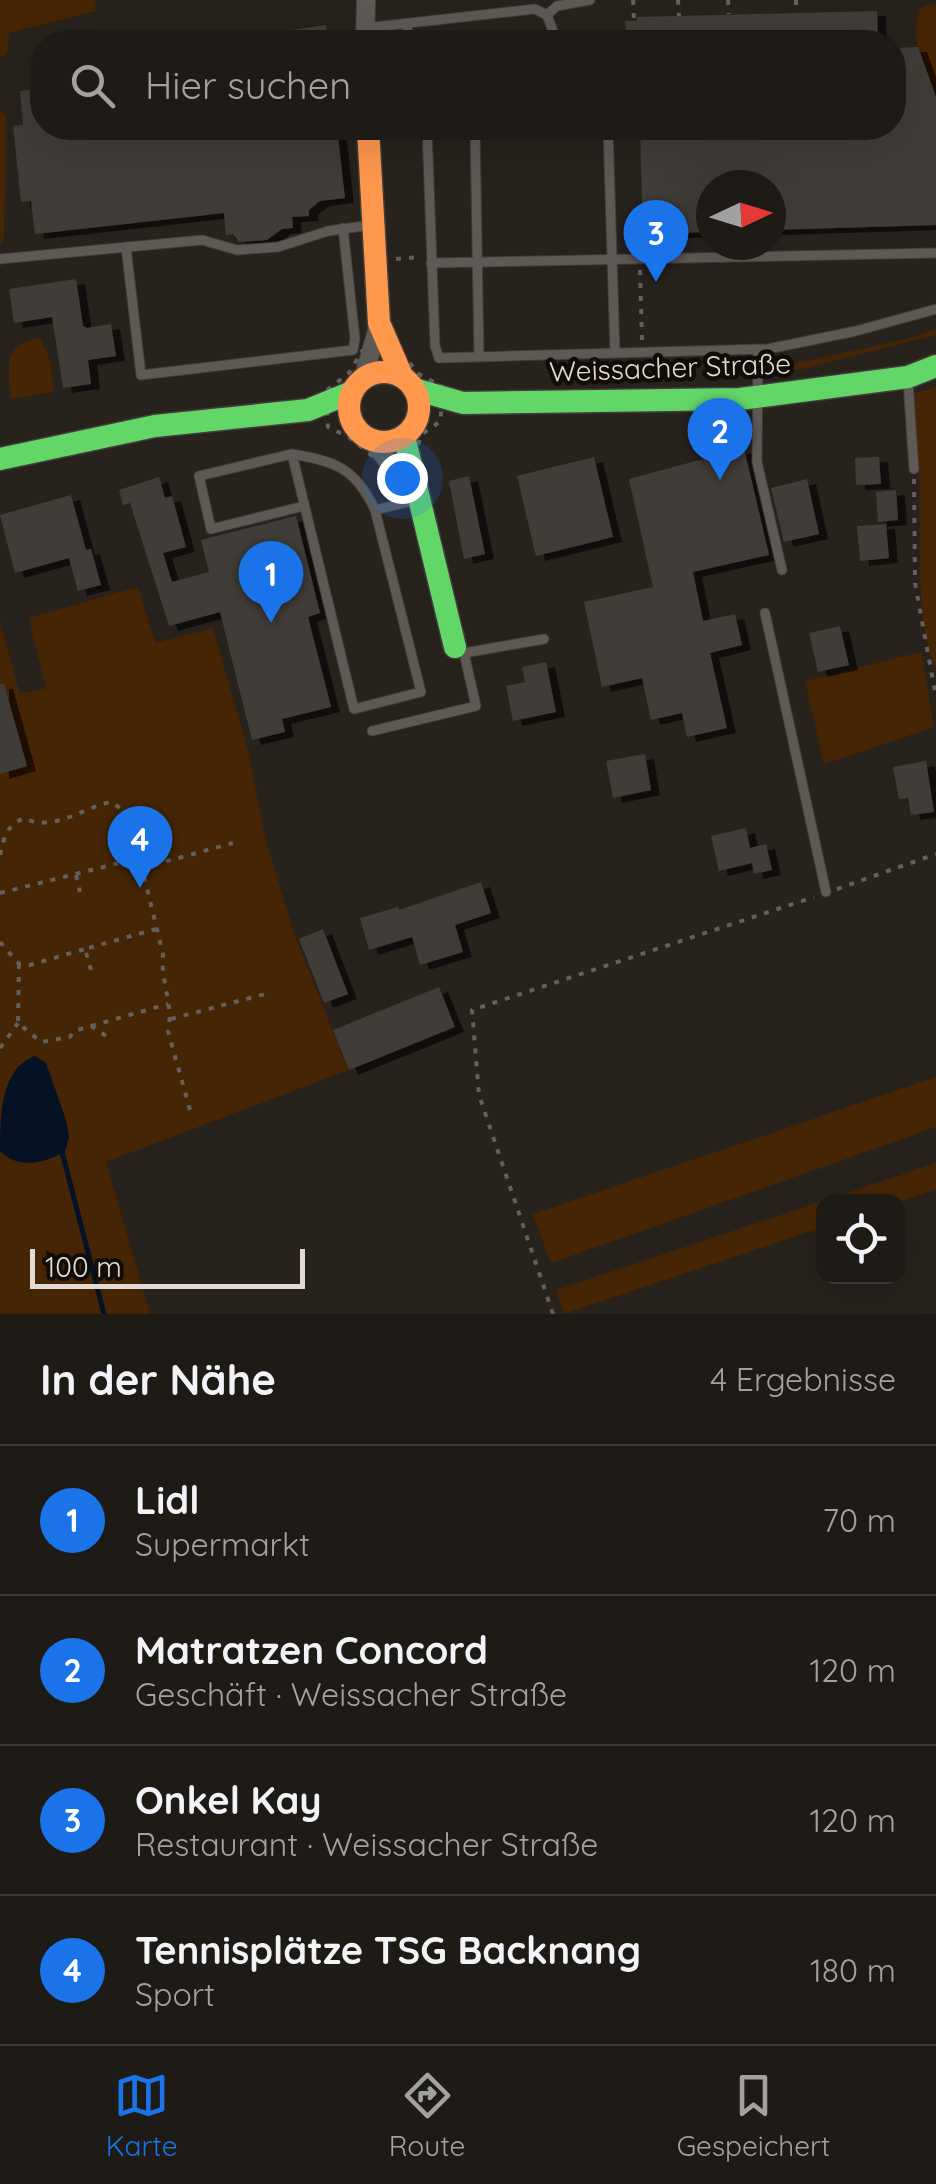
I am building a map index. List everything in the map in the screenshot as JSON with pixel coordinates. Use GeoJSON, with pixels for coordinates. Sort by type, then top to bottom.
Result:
{"type":"FeatureCollection","features":[{"type":"Feature","properties":{"kind":"street"},"geometry":{"type":"LineString","coordinates":[[365,30],[366,0]]}},
{"type":"Feature","properties":{"kind":"street"},"geometry":{"type":"LineString","coordinates":[[363,433],[350,415],[357,385],[381,351],[369,140]]}},
{"type":"Feature","properties":{"kind":"street"},"geometry":{"type":"LineString","coordinates":[[381,351],[408,383],[419,406],[404,444],[459,650]]}},
{"type":"Feature","properties":{"kind":"street","name":"Weissacher Straße"},"geometry":{"type":"LineString","coordinates":[[0,460],[155,426],[321,409],[382,372],[449,404],[758,397],[908,377],[936,366]]}},
{"type":"Feature","properties":{"kind":"street","name":"Weissacher Straße"},"geometry":{"type":"LineString","coordinates":[[321,409],[363,433],[404,444],[449,404]]}},
{"type":"Feature","properties":{"kind":"lane"},"geometry":{"type":"LineString","coordinates":[[547,16],[557,6],[590,0]]}},
{"type":"Feature","properties":{"kind":"lane"},"geometry":{"type":"LineString","coordinates":[[386,30],[534,9],[547,16],[553,30]]}},
{"type":"Feature","properties":{"kind":"lane"},"geometry":{"type":"LineString","coordinates":[[407,24],[408,30]]}},
{"type":"Feature","properties":{"kind":"lane"},"geometry":{"type":"LineString","coordinates":[[427,140],[426,260],[439,358],[758,350],[856,331],[936,309]]}},
{"type":"Feature","properties":{"kind":"lane"},"geometry":{"type":"LineString","coordinates":[[475,140],[479,357]]}},
{"type":"Feature","properties":{"kind":"lane"},"geometry":{"type":"LineString","coordinates":[[608,140],[615,354]]}},
{"type":"Feature","properties":{"kind":"lane"},"geometry":{"type":"LineString","coordinates":[[0,259],[202,240],[225,249],[255,249],[296,244],[343,228],[374,225]]}},
{"type":"Feature","properties":{"kind":"lane"},"geometry":{"type":"LineString","coordinates":[[126,247],[142,375],[353,350],[343,228]]}},
{"type":"Feature","properties":{"kind":"lane"},"geometry":{"type":"LineString","coordinates":[[426,260],[478,264],[936,252]]}},
{"type":"Feature","properties":{"kind":"lane"},"geometry":{"type":"LineString","coordinates":[[758,350],[757,462],[782,570]]}},
{"type":"Feature","properties":{"kind":"lane"},"geometry":{"type":"LineString","coordinates":[[908,377],[914,469]]}},
{"type":"Feature","properties":{"kind":"lane"},"geometry":{"type":"LineString","coordinates":[[292,454],[354,709],[421,692],[375,510],[354,476],[334,463],[292,454],[199,476],[211,529],[304,506]]}},
{"type":"Feature","properties":{"kind":"lane"},"geometry":{"type":"LineString","coordinates":[[375,510],[418,500]]}},
{"type":"Feature","properties":{"kind":"lane"},"geometry":{"type":"LineString","coordinates":[[765,613],[826,892]]}},
{"type":"Feature","properties":{"kind":"lane"},"geometry":{"type":"LineString","coordinates":[[372,732],[476,706],[459,650],[544,639]]}},
{"type":"Feature","properties":{"kind":"path"},"geometry":{"type":"LineString","coordinates":[[633,0],[634,20]]}},
{"type":"Feature","properties":{"kind":"path"},"geometry":{"type":"LineString","coordinates":[[678,0],[679,16]]}},
{"type":"Feature","properties":{"kind":"path"},"geometry":{"type":"LineString","coordinates":[[728,0],[728,14]]}},
{"type":"Feature","properties":{"kind":"path"},"geometry":{"type":"LineString","coordinates":[[796,0],[796,13]]}},
{"type":"Feature","properties":{"kind":"path"},"geometry":{"type":"LineString","coordinates":[[409,258],[426,260]]}},
{"type":"Feature","properties":{"kind":"path"},"geometry":{"type":"LineString","coordinates":[[640,260],[642,352]]}},
{"type":"Feature","properties":{"kind":"path"},"geometry":{"type":"LineString","coordinates":[[362,351],[403,355],[418,374],[442,386],[449,404],[442,421],[422,434],[414,456],[404,444],[386,466],[350,438],[328,427],[321,409],[326,390],[349,373],[362,351]]}},
{"type":"Feature","properties":{"kind":"path"},"geometry":{"type":"LineString","coordinates":[[914,469],[915,583],[936,697]]}},
{"type":"Feature","properties":{"kind":"path"},"geometry":{"type":"LineString","coordinates":[[0,851],[7,830],[24,818],[35,824],[48,822],[94,811],[110,802],[128,814],[163,954],[171,1020],[168,1031],[190,1110]]}},
{"type":"Feature","properties":{"kind":"path"},"geometry":{"type":"LineString","coordinates":[[2,824],[7,830]]}},
{"type":"Feature","properties":{"kind":"path"},"geometry":{"type":"LineString","coordinates":[[142,868],[233,844]]}},
{"type":"Feature","properties":{"kind":"path"},"geometry":{"type":"LineString","coordinates":[[553,1314],[479,1096],[472,1010],[936,854]]}},
{"type":"Feature","properties":{"kind":"path"},"geometry":{"type":"LineString","coordinates":[[0,893],[140,858]]}},
{"type":"Feature","properties":{"kind":"path"},"geometry":{"type":"LineString","coordinates":[[76,875],[80,892]]}},
{"type":"Feature","properties":{"kind":"path"},"geometry":{"type":"LineString","coordinates":[[2,947],[19,964],[30,965],[156,930]]}},
{"type":"Feature","properties":{"kind":"path"},"geometry":{"type":"LineString","coordinates":[[85,949],[91,970]]}},
{"type":"Feature","properties":{"kind":"path"},"geometry":{"type":"LineString","coordinates":[[0,1048],[18,1023],[19,964]]}},
{"type":"Feature","properties":{"kind":"path"},"geometry":{"type":"LineString","coordinates":[[171,1020],[265,994]]}},
{"type":"Feature","properties":{"kind":"path"},"geometry":{"type":"LineString","coordinates":[[18,1023],[41,1042],[55,1042],[70,1037],[74,1030],[169,1004]]}},
{"type":"Feature","properties":{"kind":"path"},"geometry":{"type":"LineString","coordinates":[[91,1026],[111,1039]]}},
{"type":"Feature","properties":{"kind":"path"},"geometry":{"type":"LineString","coordinates":[[173,1074],[180,1072]]}},
{"type":"Feature","properties":{"kind":"shaded area"},"geometry":{"type":"Polygon","coordinates":[[[0,0],[95,0],[96,11],[9,33],[7,53],[0,58],[0,0]]]}},
{"type":"Feature","properties":{"kind":"shaded area"},"geometry":{"type":"Polygon","coordinates":[[[936,5],[936,97],[915,30],[919,9],[936,5]]]}},
{"type":"Feature","properties":{"kind":"shaded area"},"geometry":{"type":"Polygon","coordinates":[[[0,109],[6,117],[4,239],[0,246],[0,109]]]}},
{"type":"Feature","properties":{"kind":"shaded area"},"geometry":{"type":"Polygon","coordinates":[[[936,329],[936,335],[803,369],[763,375],[771,355],[775,368],[936,329]]]}},
{"type":"Feature","properties":{"kind":"shaded area"},"geometry":{"type":"Polygon","coordinates":[[[40,338],[50,360],[54,392],[11,399],[9,367],[13,352],[27,341],[40,338]]]}},
{"type":"Feature","properties":{"kind":"shaded area"},"geometry":{"type":"Polygon","coordinates":[[[936,387],[936,668],[921,602],[919,472],[912,394],[936,387]]]}},
{"type":"Feature","properties":{"kind":"shaded area"},"geometry":{"type":"Polygon","coordinates":[[[138,587],[155,643],[213,628],[248,750],[266,841],[295,936],[348,1070],[106,1162],[150,1314],[0,1314],[0,622],[20,694],[46,688],[29,618],[138,587]]]}},
{"type":"Feature","properties":{"kind":"shaded area"},"geometry":{"type":"Polygon","coordinates":[[[921,652],[934,727],[824,764],[805,681],[921,652]]]}},
{"type":"Feature","properties":{"kind":"shaded area"},"geometry":{"type":"Polygon","coordinates":[[[936,1077],[936,1127],[551,1263],[533,1214],[936,1077]]]}},
{"type":"Feature","properties":{"kind":"shaded area"},"geometry":{"type":"Polygon","coordinates":[[[936,1163],[936,1190],[906,1200],[906,1194],[843,1194],[936,1163]]]}},
{"type":"Feature","properties":{"kind":"shaded area"},"geometry":{"type":"Polygon","coordinates":[[[816,1203],[816,1229],[564,1314],[556,1290],[816,1203]]]}},
{"type":"Feature","properties":{"kind":"water"},"geometry":{"type":"Polygon","coordinates":[[[35,1056],[46,1063],[69,1137],[65,1151],[41,1161],[23,1162],[0,1151],[2,1110],[15,1071],[35,1056]]]}},
{"type":"Feature","properties":{"kind":"building"},"geometry":{"type":"Polygon","coordinates":[[[877,11],[878,30],[626,30],[625,21],[637,21],[637,17],[877,11]]]}},
{"type":"Feature","properties":{"kind":"building"},"geometry":{"type":"Polygon","coordinates":[[[326,25],[327,30],[292,30],[326,25]]]}},
{"type":"Feature","properties":{"kind":"building"},"geometry":{"type":"Polygon","coordinates":[[[918,47],[936,97],[936,225],[786,230],[786,170],[696,170],[696,232],[643,234],[640,140],[906,140],[906,48],[918,47]]]}},
{"type":"Feature","properties":{"kind":"building"},"geometry":{"type":"Polygon","coordinates":[[[30,90],[30,140],[338,140],[345,198],[320,201],[309,210],[309,216],[292,217],[293,228],[282,229],[267,240],[239,242],[233,234],[226,235],[224,213],[35,234],[31,201],[21,202],[13,126],[23,125],[20,91],[30,90]]]}},
{"type":"Feature","properties":{"kind":"building"},"geometry":{"type":"Polygon","coordinates":[[[76,279],[83,326],[111,324],[116,356],[88,360],[91,384],[63,388],[52,317],[14,323],[9,289],[76,279]]]}},
{"type":"Feature","properties":{"kind":"building"},"geometry":{"type":"Polygon","coordinates":[[[744,448],[769,555],[693,572],[703,621],[735,614],[742,645],[710,653],[727,728],[687,737],[682,713],[651,720],[642,678],[602,687],[584,602],[653,587],[629,479],[744,448]]]}},
{"type":"Feature","properties":{"kind":"building"},"geometry":{"type":"Polygon","coordinates":[[[594,457],[613,537],[536,556],[517,476],[594,457]]]}},
{"type":"Feature","properties":{"kind":"building"},"geometry":{"type":"Polygon","coordinates":[[[879,457],[881,484],[856,485],[855,458],[879,457]]]}},
{"type":"Feature","properties":{"kind":"building"},"geometry":{"type":"Polygon","coordinates":[[[469,476],[485,554],[464,559],[449,481],[469,476]]]}},
{"type":"Feature","properties":{"kind":"building"},"geometry":{"type":"Polygon","coordinates":[[[159,477],[165,498],[172,496],[186,547],[163,553],[172,582],[209,572],[201,540],[296,516],[320,613],[308,617],[331,707],[282,719],[285,732],[252,740],[220,612],[169,626],[130,503],[123,505],[119,490],[159,477]]]}},
{"type":"Feature","properties":{"kind":"building"},"geometry":{"type":"Polygon","coordinates":[[[807,479],[819,534],[784,542],[771,488],[807,479]]]}},
{"type":"Feature","properties":{"kind":"building"},"geometry":{"type":"Polygon","coordinates":[[[896,490],[898,520],[878,522],[876,492],[896,490]]]}},
{"type":"Feature","properties":{"kind":"building"},"geometry":{"type":"Polygon","coordinates":[[[71,495],[86,550],[91,549],[101,585],[78,591],[69,558],[15,573],[0,515],[71,495]]]}},
{"type":"Feature","properties":{"kind":"building"},"geometry":{"type":"Polygon","coordinates":[[[886,524],[889,558],[860,561],[857,526],[886,524]]]}},
{"type":"Feature","properties":{"kind":"building"},"geometry":{"type":"Polygon","coordinates":[[[840,626],[849,665],[818,672],[809,633],[840,626]]]}},
{"type":"Feature","properties":{"kind":"building"},"geometry":{"type":"Polygon","coordinates":[[[546,662],[556,712],[513,721],[506,686],[525,682],[522,667],[546,662]]]}},
{"type":"Feature","properties":{"kind":"building"},"geometry":{"type":"Polygon","coordinates":[[[0,684],[4,684],[27,766],[0,774],[0,684]]]}},
{"type":"Feature","properties":{"kind":"building"},"geometry":{"type":"Polygon","coordinates":[[[645,754],[651,790],[613,798],[606,761],[645,754]]]}},
{"type":"Feature","properties":{"kind":"building"},"geometry":{"type":"Polygon","coordinates":[[[926,761],[934,812],[911,815],[908,798],[899,799],[893,767],[926,761]]]}},
{"type":"Feature","properties":{"kind":"building"},"geometry":{"type":"Polygon","coordinates":[[[746,828],[750,848],[766,844],[772,870],[754,874],[752,863],[719,871],[711,836],[746,828]]]}},
{"type":"Feature","properties":{"kind":"building"},"geometry":{"type":"Polygon","coordinates":[[[481,882],[491,913],[455,925],[463,952],[420,965],[412,937],[369,950],[360,918],[398,907],[399,910],[481,882]]]}},
{"type":"Feature","properties":{"kind":"building"},"geometry":{"type":"Polygon","coordinates":[[[323,929],[348,994],[324,1003],[299,939],[323,929]]]}},
{"type":"Feature","properties":{"kind":"building"},"geometry":{"type":"Polygon","coordinates":[[[439,987],[455,1027],[349,1070],[333,1030],[439,987]]]}},
{"type":"Feature","properties":{"kind":"waterway"},"geometry":{"type":"LineString","coordinates":[[62,1152],[104,1314]]}},
{"type":"Feature","properties":{"kind":"traffic: fast"},"geometry":{"type":"LineString","coordinates":[[414,389],[463,403],[740,399],[908,377],[936,366]]}},
{"type":"Feature","properties":{"kind":"traffic: fast"},"geometry":{"type":"LineString","coordinates":[[0,459],[155,426],[308,410],[352,392]]}},
{"type":"Feature","properties":{"kind":"traffic: fast"},"geometry":{"type":"LineString","coordinates":[[404,436],[455,647]]}},
{"type":"Feature","properties":{"kind":"traffic: slow"},"geometry":{"type":"LineString","coordinates":[[369,140],[379,323],[402,376]]}},
{"type":"Feature","properties":{"kind":"traffic: slow"},"geometry":{"type":"LineString","coordinates":[[384,372],[409,382],[419,407],[409,432],[384,442],[359,432],[349,407],[359,382],[384,372]]}},
{"type":"Feature","properties":{"kind":"place","name":"Onkel Kay"},"geometry":{"type":"Point","coordinates":[656,282]}},
{"type":"Feature","properties":{"kind":"place","name":"Matratzen Concord"},"geometry":{"type":"Point","coordinates":[720,480]}},
{"type":"Feature","properties":{"kind":"place","name":"Lidl"},"geometry":{"type":"Point","coordinates":[271,623]}},
{"type":"Feature","properties":{"kind":"place","name":"Tennisplätze TSG Backnang"},"geometry":{"type":"Point","coordinates":[140,888]}}]}
